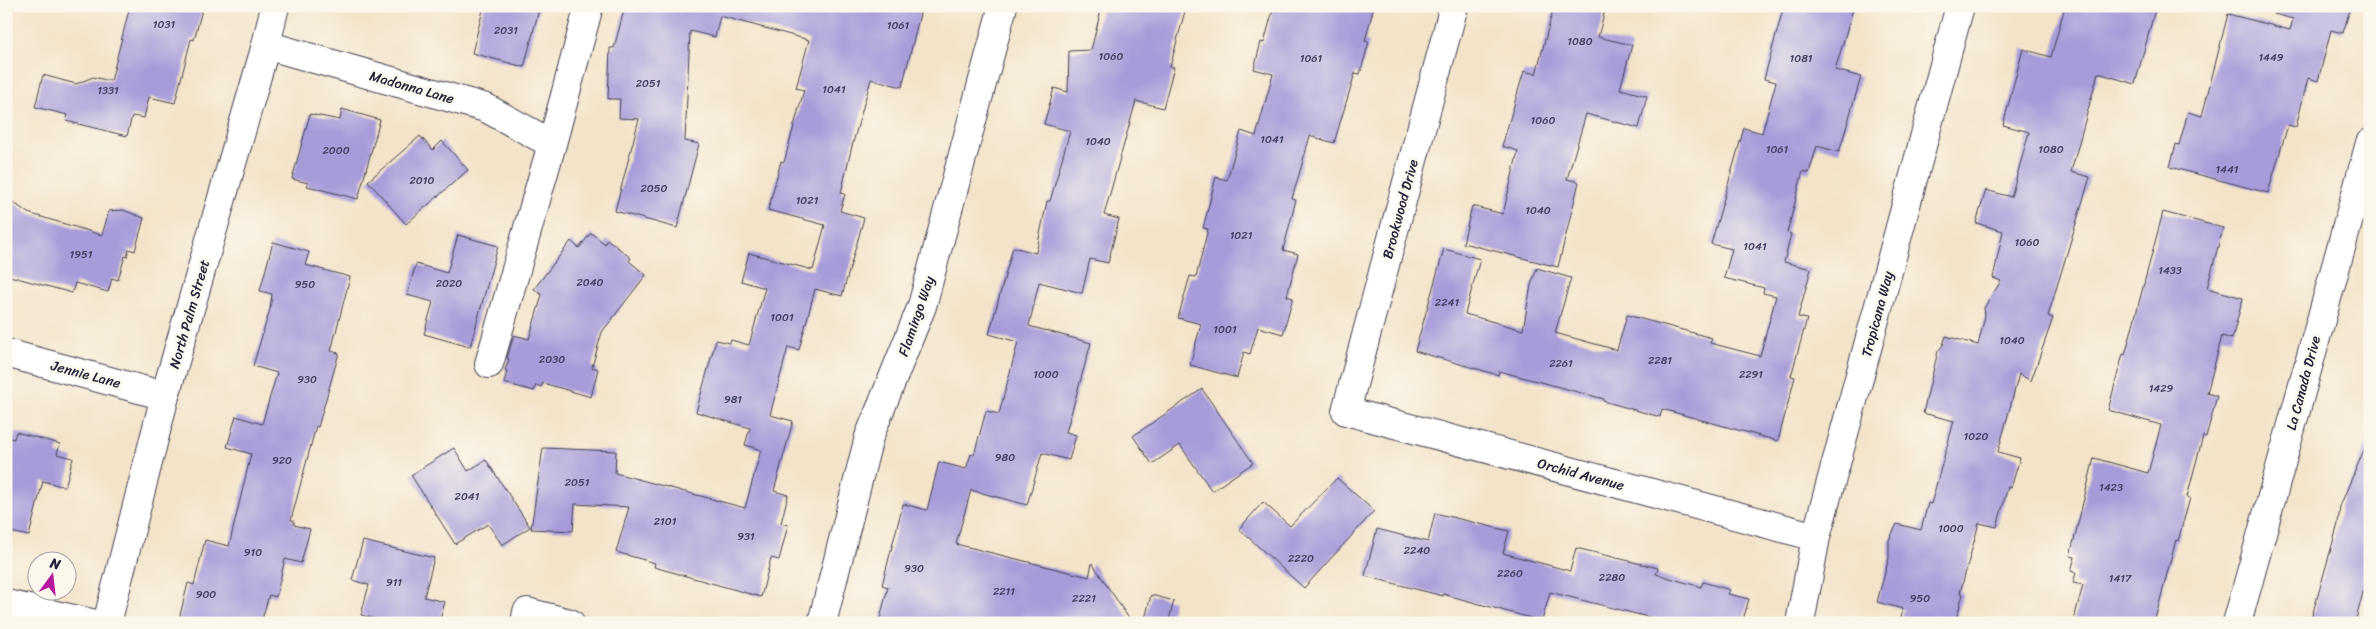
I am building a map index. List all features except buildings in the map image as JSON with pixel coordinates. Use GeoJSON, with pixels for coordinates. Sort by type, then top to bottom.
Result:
{"type":"FeatureCollection","features":[{"type":"Feature","properties":{"kind":"street","name":"North Palm Street"},"geometry":{"type":"LineString","coordinates":[[107,623],[165,396],[266,45],[275,6]]}},
{"type":"Feature","properties":{"kind":"street"},"geometry":{"type":"LineString","coordinates":[[489,364],[552,144],[588,6]]}},
{"type":"Feature","properties":{"kind":"street","name":"Flamingo Way"},"geometry":{"type":"LineString","coordinates":[[822,623],[869,437],[922,306],[1003,6]]}},
{"type":"Feature","properties":{"kind":"street","name":"Brookwood Drive"},"geometry":{"type":"LineString","coordinates":[[1346,411],[1454,6]]}},
{"type":"Feature","properties":{"kind":"street","name":"Tropicana Way"},"geometry":{"type":"LineString","coordinates":[[1800,623],[1816,537],[1960,6]]}},
{"type":"Feature","properties":{"kind":"street","name":"Madonna Lane"},"geometry":{"type":"LineString","coordinates":[[266,45],[486,108],[552,144]]}},
{"type":"Feature","properties":{"kind":"street","name":"La Canada Drive"},"geometry":{"type":"LineString","coordinates":[[2237,623],[2369,146]]}},
{"type":"Feature","properties":{"kind":"street","name":"Jennie Lane"},"geometry":{"type":"LineString","coordinates":[[6,353],[165,396]]}},
{"type":"Feature","properties":{"kind":"street","name":"Orchid Avenue"},"geometry":{"type":"LineString","coordinates":[[1346,411],[1816,537]]}},
{"type":"Feature","properties":{"kind":"street"},"geometry":{"type":"LineString","coordinates":[[6,604],[91,623]]}},
{"type":"Feature","properties":{"kind":"street"},"geometry":{"type":"LineString","coordinates":[[526,617],[570,623]]}}]}
